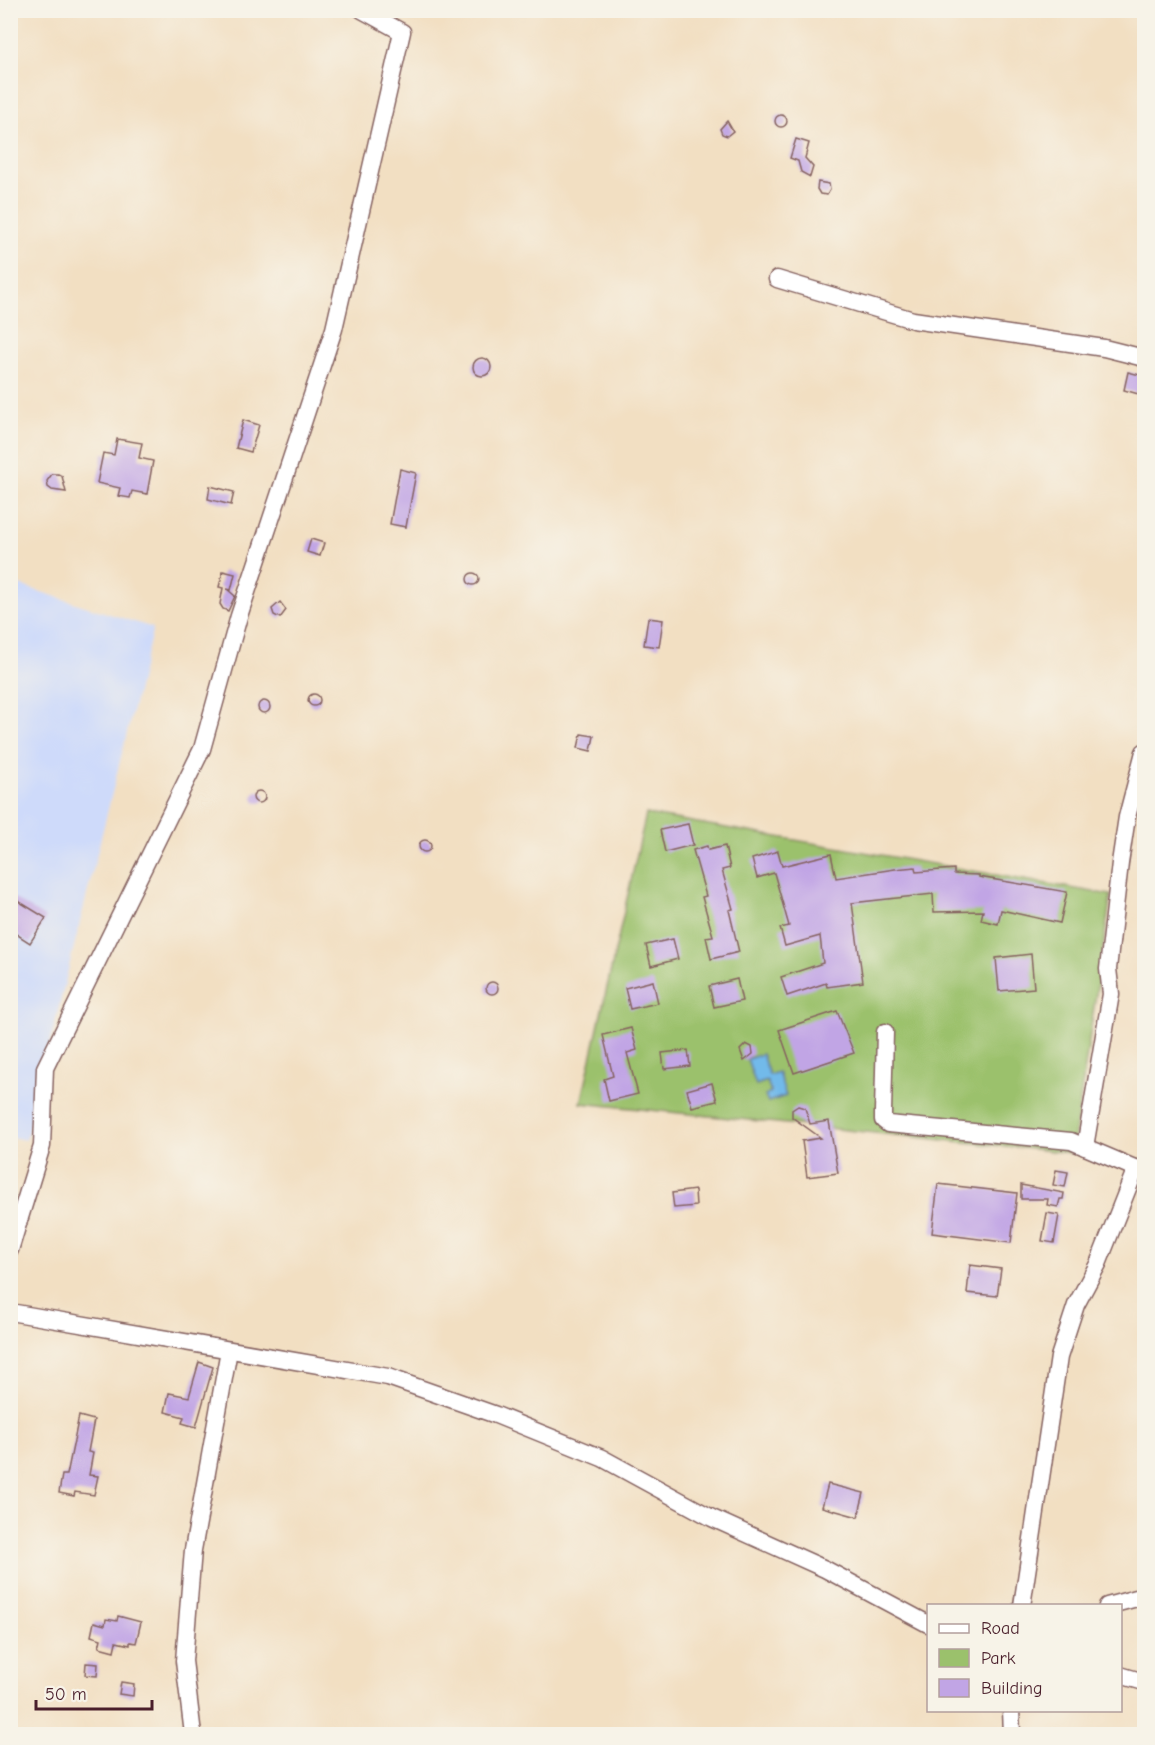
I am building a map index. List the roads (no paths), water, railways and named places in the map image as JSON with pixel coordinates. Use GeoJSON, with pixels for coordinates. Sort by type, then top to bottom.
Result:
{"type":"FeatureCollection","features":[{"type":"Feature","properties":{"kind":"street"},"geometry":{"type":"LineString","coordinates":[[10,1250],[42,1146],[45,1068],[202,749],[238,615],[334,329],[402,32],[362,10]]}},
{"type":"Feature","properties":{"kind":"street"},"geometry":{"type":"LineString","coordinates":[[777,279],[913,320],[1104,348],[1144,358]]}},
{"type":"Feature","properties":{"kind":"street"},"geometry":{"type":"LineString","coordinates":[[1085,1147],[1111,994],[1108,969],[1119,863],[1127,817],[1144,752]]}},
{"type":"Feature","properties":{"kind":"street"},"geometry":{"type":"LineString","coordinates":[[885,1032],[883,1112],[884,1120],[888,1124],[1071,1142],[1140,1170],[1098,1264],[1076,1305],[1059,1357],[1022,1604]]}},
{"type":"Feature","properties":{"kind":"street"},"geometry":{"type":"LineString","coordinates":[[10,1312],[388,1377],[496,1415],[602,1458],[712,1518],[825,1569],[927,1623]]}},
{"type":"Feature","properties":{"kind":"street"},"geometry":{"type":"LineString","coordinates":[[193,1734],[184,1661],[193,1550],[229,1350]]}},
{"type":"Feature","properties":{"kind":"street"},"geometry":{"type":"LineString","coordinates":[[1111,1604],[1144,1596]]}},
{"type":"Feature","properties":{"kind":"street"},"geometry":{"type":"LineString","coordinates":[[1122,1676],[1144,1682]]}},
{"type":"Feature","properties":{"kind":"street"},"geometry":{"type":"LineString","coordinates":[[1011,1712],[1012,1734]]}},
{"type":"Feature","properties":{"kind":"water"},"geometry":{"type":"Polygon","coordinates":[[[762,1054],[769,1075],[778,1072],[786,1096],[768,1102],[765,1095],[771,1092],[767,1081],[756,1085],[747,1059],[762,1054]]]}}]}
